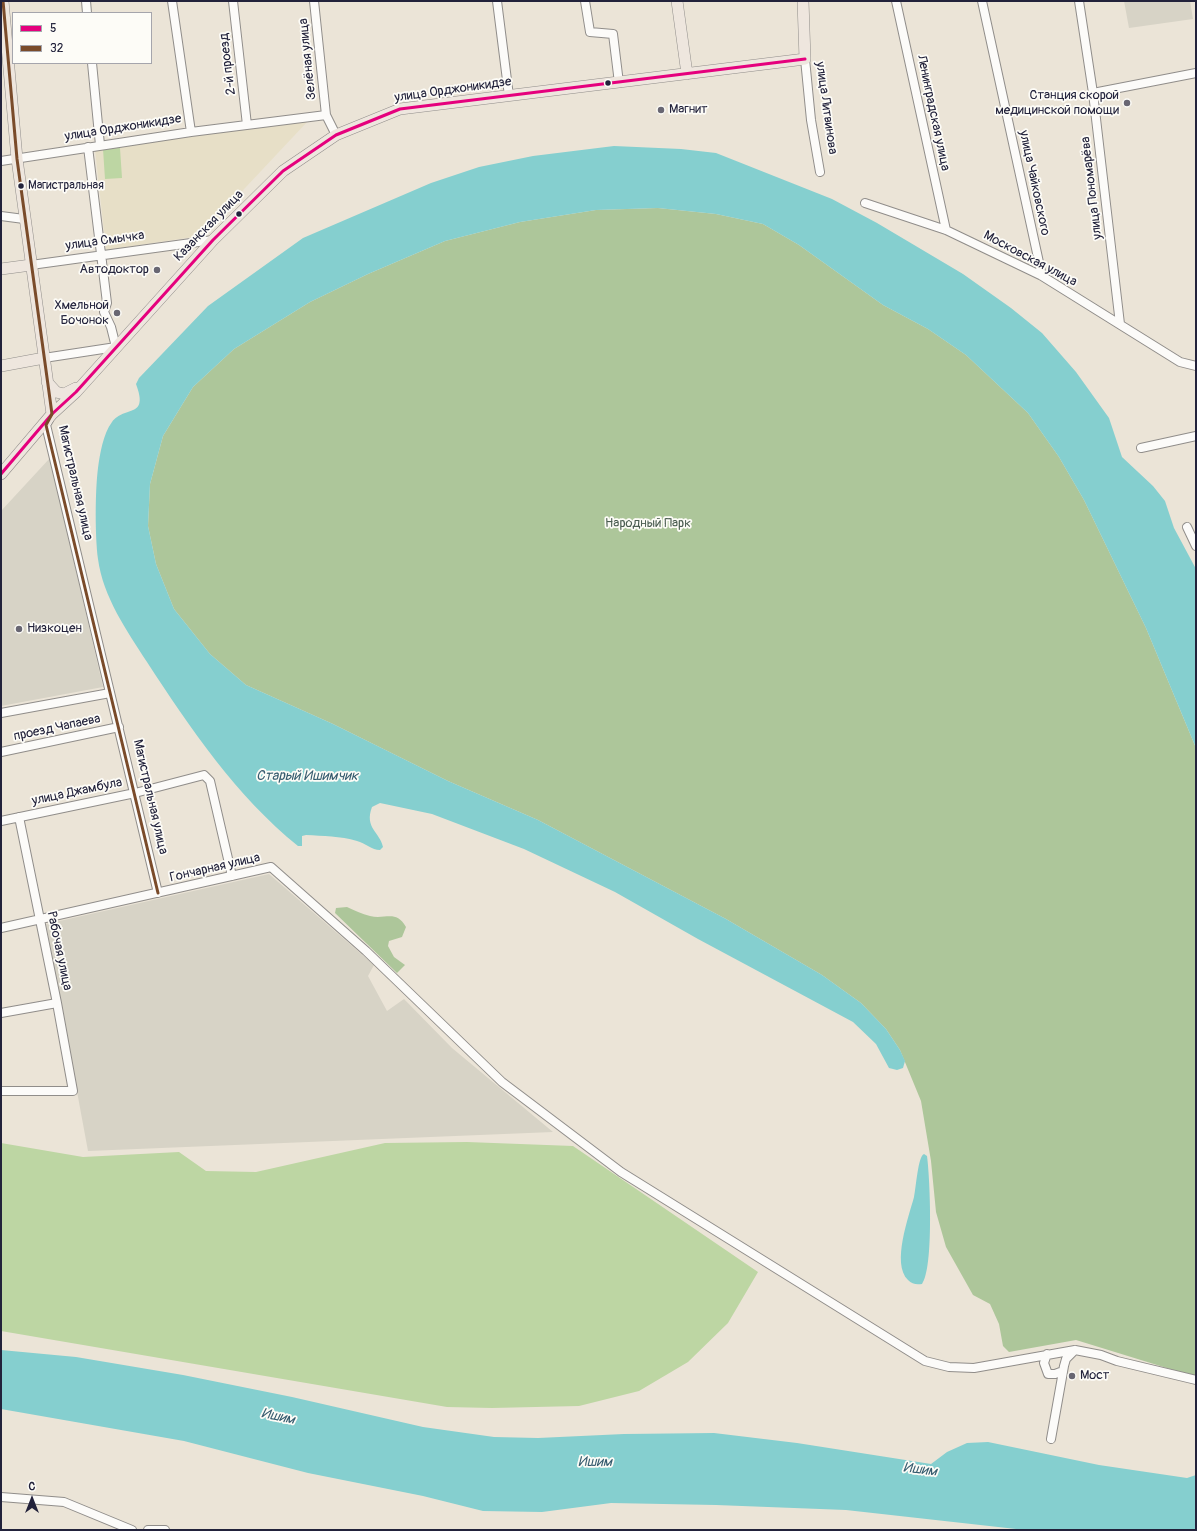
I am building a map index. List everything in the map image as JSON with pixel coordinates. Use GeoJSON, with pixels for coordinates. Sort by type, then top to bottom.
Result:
{"type":"FeatureCollection","features":[{"type":"Feature","properties":{"kind":"main road","name":"Магистральная улица"},"geometry":{"type":"LineString","coordinates":[[3,1],[10,35],[17,159],[24,219],[52,414]]}},
{"type":"Feature","properties":{"kind":"main road"},"geometry":{"type":"LineString","coordinates":[[677,1],[687,74]]}},
{"type":"Feature","properties":{"kind":"main road","name":"улица Литвинова"},"geometry":{"type":"LineString","coordinates":[[803,1],[805,59]]}},
{"type":"Feature","properties":{"kind":"main road","name":"улица Орджоникидзе"},"geometry":{"type":"LineString","coordinates":[[336,135],[400,109],[805,59]]}},
{"type":"Feature","properties":{"kind":"main road","name":"Казанская улица"},"geometry":{"type":"LineString","coordinates":[[1,474],[52,414],[82,385],[213,240],[283,171],[336,135]]}},
{"type":"Feature","properties":{"kind":"main road","name":"улица Смычка"},"geometry":{"type":"LineString","coordinates":[[1,269],[31,265]]}},
{"type":"Feature","properties":{"kind":"main road"},"geometry":{"type":"LineString","coordinates":[[1,366],[44,358]]}},
{"type":"Feature","properties":{"kind":"main road"},"geometry":{"type":"LineString","coordinates":[[47,382],[56,392],[64,394],[82,385]]}},
{"type":"Feature","properties":{"kind":"street"},"geometry":{"type":"LineString","coordinates":[[86,1],[87,12]]}},
{"type":"Feature","properties":{"kind":"street"},"geometry":{"type":"LineString","coordinates":[[172,1],[191,132]]}},
{"type":"Feature","properties":{"kind":"street","name":"2-й проезд"},"geometry":{"type":"LineString","coordinates":[[233,1],[247,125]]}},
{"type":"Feature","properties":{"kind":"street","name":"Зелёная улица"},"geometry":{"type":"LineString","coordinates":[[314,1],[326,115]]}},
{"type":"Feature","properties":{"kind":"street"},"geometry":{"type":"LineString","coordinates":[[497,1],[509,96]]}},
{"type":"Feature","properties":{"kind":"street"},"geometry":{"type":"LineString","coordinates":[[585,1],[590,32],[613,34],[619,83]]}},
{"type":"Feature","properties":{"kind":"street","name":"Ленинградская улица"},"geometry":{"type":"LineString","coordinates":[[896,1],[946,230]]}},
{"type":"Feature","properties":{"kind":"street","name":"улица Чайковского"},"geometry":{"type":"LineString","coordinates":[[982,1],[1042,276]]}},
{"type":"Feature","properties":{"kind":"street","name":"улица Пономарёва"},"geometry":{"type":"LineString","coordinates":[[1079,1],[1093,93],[1120,324]]}},
{"type":"Feature","properties":{"kind":"street","name":"улица Литвинова"},"geometry":{"type":"LineString","coordinates":[[805,59],[820,172]]}},
{"type":"Feature","properties":{"kind":"street"},"geometry":{"type":"LineString","coordinates":[[92,64],[100,145]]}},
{"type":"Feature","properties":{"kind":"street"},"geometry":{"type":"LineString","coordinates":[[1093,93],[1196,73]]}},
{"type":"Feature","properties":{"kind":"street"},"geometry":{"type":"LineString","coordinates":[[326,115],[336,135]]}},
{"type":"Feature","properties":{"kind":"street","name":"улица Орджоникидзе"},"geometry":{"type":"LineString","coordinates":[[1,161],[191,132],[326,115]]}},
{"type":"Feature","properties":{"kind":"street"},"geometry":{"type":"LineString","coordinates":[[44,358],[116,347],[111,326],[104,312],[107,303],[88,147]]}},
{"type":"Feature","properties":{"kind":"street","name":"Московская улица"},"geometry":{"type":"LineString","coordinates":[[866,203],[946,230],[1042,276],[1180,362],[1196,366]]}},
{"type":"Feature","properties":{"kind":"street"},"geometry":{"type":"LineString","coordinates":[[1,216],[24,219]]}},
{"type":"Feature","properties":{"kind":"street","name":"улица Смычка"},"geometry":{"type":"LineString","coordinates":[[31,265],[213,240]]}},
{"type":"Feature","properties":{"kind":"street","name":"Магистральная улица"},"geometry":{"type":"LineString","coordinates":[[52,414],[46,425],[158,893]]}},
{"type":"Feature","properties":{"kind":"street"},"geometry":{"type":"LineString","coordinates":[[1141,448],[1196,436]]}},
{"type":"Feature","properties":{"kind":"street"},"geometry":{"type":"LineString","coordinates":[[1187,527],[1196,546]]}},
{"type":"Feature","properties":{"kind":"street"},"geometry":{"type":"LineString","coordinates":[[1,713],[110,692]]}},
{"type":"Feature","properties":{"kind":"street","name":"проезд Чапаева"},"geometry":{"type":"LineString","coordinates":[[1,752],[119,727]]}},
{"type":"Feature","properties":{"kind":"street","name":"улица Джамбула"},"geometry":{"type":"LineString","coordinates":[[1,821],[135,793],[204,775],[210,780],[232,876]]}},
{"type":"Feature","properties":{"kind":"street","name":"Рабочая улица"},"geometry":{"type":"LineString","coordinates":[[1,1091],[73,1091],[57,1003],[19,817]]}},
{"type":"Feature","properties":{"kind":"street","name":"Гончарная улица"},"geometry":{"type":"LineString","coordinates":[[1,928],[271,868],[366,951],[502,1082],[621,1172],[801,1285],[925,1361],[949,1367],[974,1368],[1047,1354]]}},
{"type":"Feature","properties":{"kind":"street"},"geometry":{"type":"LineString","coordinates":[[1,1013],[57,1003]]}},
{"type":"Feature","properties":{"kind":"street"},"geometry":{"type":"LineString","coordinates":[[1051,1439],[1066,1359],[1075,1350]]}},
{"type":"Feature","properties":{"kind":"street"},"geometry":{"type":"LineString","coordinates":[[1063,1371],[1055,1374],[1048,1374],[1044,1363],[1047,1354],[1075,1350],[1101,1355],[1117,1361],[1196,1380]]}},
{"type":"Feature","properties":{"kind":"street"},"geometry":{"type":"LineString","coordinates":[[1,1497],[64,1502],[132,1530]]}},
{"type":"Feature","properties":{"kind":"street"},"geometry":{"type":"LineString","coordinates":[[148,1530],[165,1530]]}},
{"type":"Feature","properties":{"kind":"shaded area"},"geometry":{"type":"Polygon","coordinates":[[[1124,1],[1190,1],[1193,19],[1129,28],[1124,1]]]}},
{"type":"Feature","properties":{"kind":"shaded area"},"geometry":{"type":"Polygon","coordinates":[[[308,121],[200,236],[106,250],[95,149],[308,121]]]}},
{"type":"Feature","properties":{"kind":"shaded area"},"geometry":{"type":"Polygon","coordinates":[[[50,458],[103,687],[1,706],[1,511],[50,458]]]}},
{"type":"Feature","properties":{"kind":"shaded area"},"geometry":{"type":"Polygon","coordinates":[[[269,874],[374,965],[368,976],[387,1011],[404,999],[452,1048],[553,1132],[88,1151],[46,924],[269,874]]]}},
{"type":"Feature","properties":{"kind":"green space"},"geometry":{"type":"Polygon","coordinates":[[[120,148],[122,178],[105,179],[103,149],[120,148]]]}},
{"type":"Feature","properties":{"kind":"green space","name":"Народный Парк"},"geometry":{"type":"Polygon","coordinates":[[[658,208],[716,214],[763,224],[799,245],[883,305],[928,329],[966,355],[1028,413],[1059,457],[1084,500],[1146,628],[1196,748],[1196,1377],[1076,1340],[1009,1352],[1003,1346],[999,1324],[990,1304],[973,1295],[946,1247],[936,1212],[931,1161],[921,1101],[900,1050],[886,1029],[861,1003],[822,975],[726,919],[538,820],[448,781],[333,724],[246,685],[210,654],[174,609],[156,564],[148,526],[150,484],[163,436],[193,387],[234,349],[310,302],[368,274],[445,241],[520,222],[596,210],[658,208]]]}},
{"type":"Feature","properties":{"kind":"green space"},"geometry":{"type":"Polygon","coordinates":[[[347,907],[370,916],[390,916],[398,918],[406,927],[402,937],[389,941],[388,946],[394,957],[405,965],[397,973],[335,913],[336,908],[347,907]]]}},
{"type":"Feature","properties":{"kind":"green space"},"geometry":{"type":"Polygon","coordinates":[[[467,1142],[573,1146],[758,1272],[728,1323],[688,1362],[639,1391],[579,1406],[492,1408],[447,1407],[1,1331],[1,1143],[83,1157],[179,1152],[206,1171],[256,1172],[385,1143],[467,1142]]]}},
{"type":"Feature","properties":{"kind":"water","name":"Старый Ишимчик"},"geometry":{"type":"Polygon","coordinates":[[[614,146],[681,149],[716,153],[832,199],[877,223],[963,274],[1011,308],[1042,333],[1076,372],[1109,418],[1122,457],[1153,486],[1165,501],[1174,528],[1196,569],[1196,748],[1146,628],[1084,500],[1059,457],[1028,413],[966,355],[928,329],[883,305],[799,245],[763,224],[716,214],[658,208],[596,210],[520,222],[445,241],[368,274],[310,302],[234,349],[193,387],[163,436],[150,484],[148,526],[156,564],[174,609],[210,654],[246,685],[333,724],[448,781],[538,820],[726,919],[822,975],[861,1003],[886,1029],[900,1050],[905,1061],[903,1068],[897,1070],[889,1068],[876,1044],[853,1022],[698,939],[615,892],[524,849],[432,814],[380,803],[372,807],[370,820],[371,825],[379,837],[383,847],[380,850],[351,839],[332,836],[302,836],[302,846],[298,846],[254,805],[215,760],[197,736],[163,687],[124,626],[105,587],[98,559],[96,538],[96,489],[102,444],[106,432],[117,417],[138,407],[140,402],[136,384],[139,378],[208,306],[303,238],[431,183],[479,167],[533,156],[614,146]]]}},
{"type":"Feature","properties":{"kind":"water"},"geometry":{"type":"Polygon","coordinates":[[[924,1154],[927,1156],[929,1183],[930,1242],[926,1275],[922,1284],[918,1284],[908,1280],[903,1273],[901,1252],[905,1227],[914,1197],[920,1160],[924,1154]]]}},
{"type":"Feature","properties":{"kind":"water","name":"Ишим"},"geometry":{"type":"Polygon","coordinates":[[[1,1350],[76,1357],[183,1375],[292,1397],[423,1427],[494,1437],[538,1438],[624,1434],[714,1433],[797,1443],[931,1464],[947,1452],[967,1443],[988,1442],[1099,1465],[1187,1478],[1196,1475],[1196,1530],[1025,1530],[846,1510],[716,1505],[611,1503],[542,1512],[483,1511],[423,1496],[308,1473],[184,1441],[1,1409],[1,1350]]]}},
{"type":"Feature","properties":{"kind":"transit line","name":"32"},"geometry":{"type":"LineString","coordinates":[[3,1],[17,159],[52,414],[46,425],[158,893]]}},
{"type":"Feature","properties":{"kind":"transit line","name":"5"},"geometry":{"type":"LineString","coordinates":[[1,474],[52,414],[76,392],[213,240],[283,171],[336,135],[400,109],[805,59]]}},
{"type":"Feature","properties":{"kind":"place","name":"Станция скорой медицинской помощи"},"geometry":{"type":"Point","coordinates":[1127,103]}},
{"type":"Feature","properties":{"kind":"place","name":"Магнит"},"geometry":{"type":"Point","coordinates":[661,110]}},
{"type":"Feature","properties":{"kind":"place","name":"Магистральная"},"geometry":{"type":"Point","coordinates":[21,186]}},
{"type":"Feature","properties":{"kind":"place","name":"Автодоктор"},"geometry":{"type":"Point","coordinates":[157,270]}},
{"type":"Feature","properties":{"kind":"place","name":"Хмельной Бочонок"},"geometry":{"type":"Point","coordinates":[117,313]}},
{"type":"Feature","properties":{"kind":"place","name":"Низкоцен"},"geometry":{"type":"Point","coordinates":[19,629]}},
{"type":"Feature","properties":{"kind":"place","name":"Мост"},"geometry":{"type":"Point","coordinates":[1072,1376]}}]}
